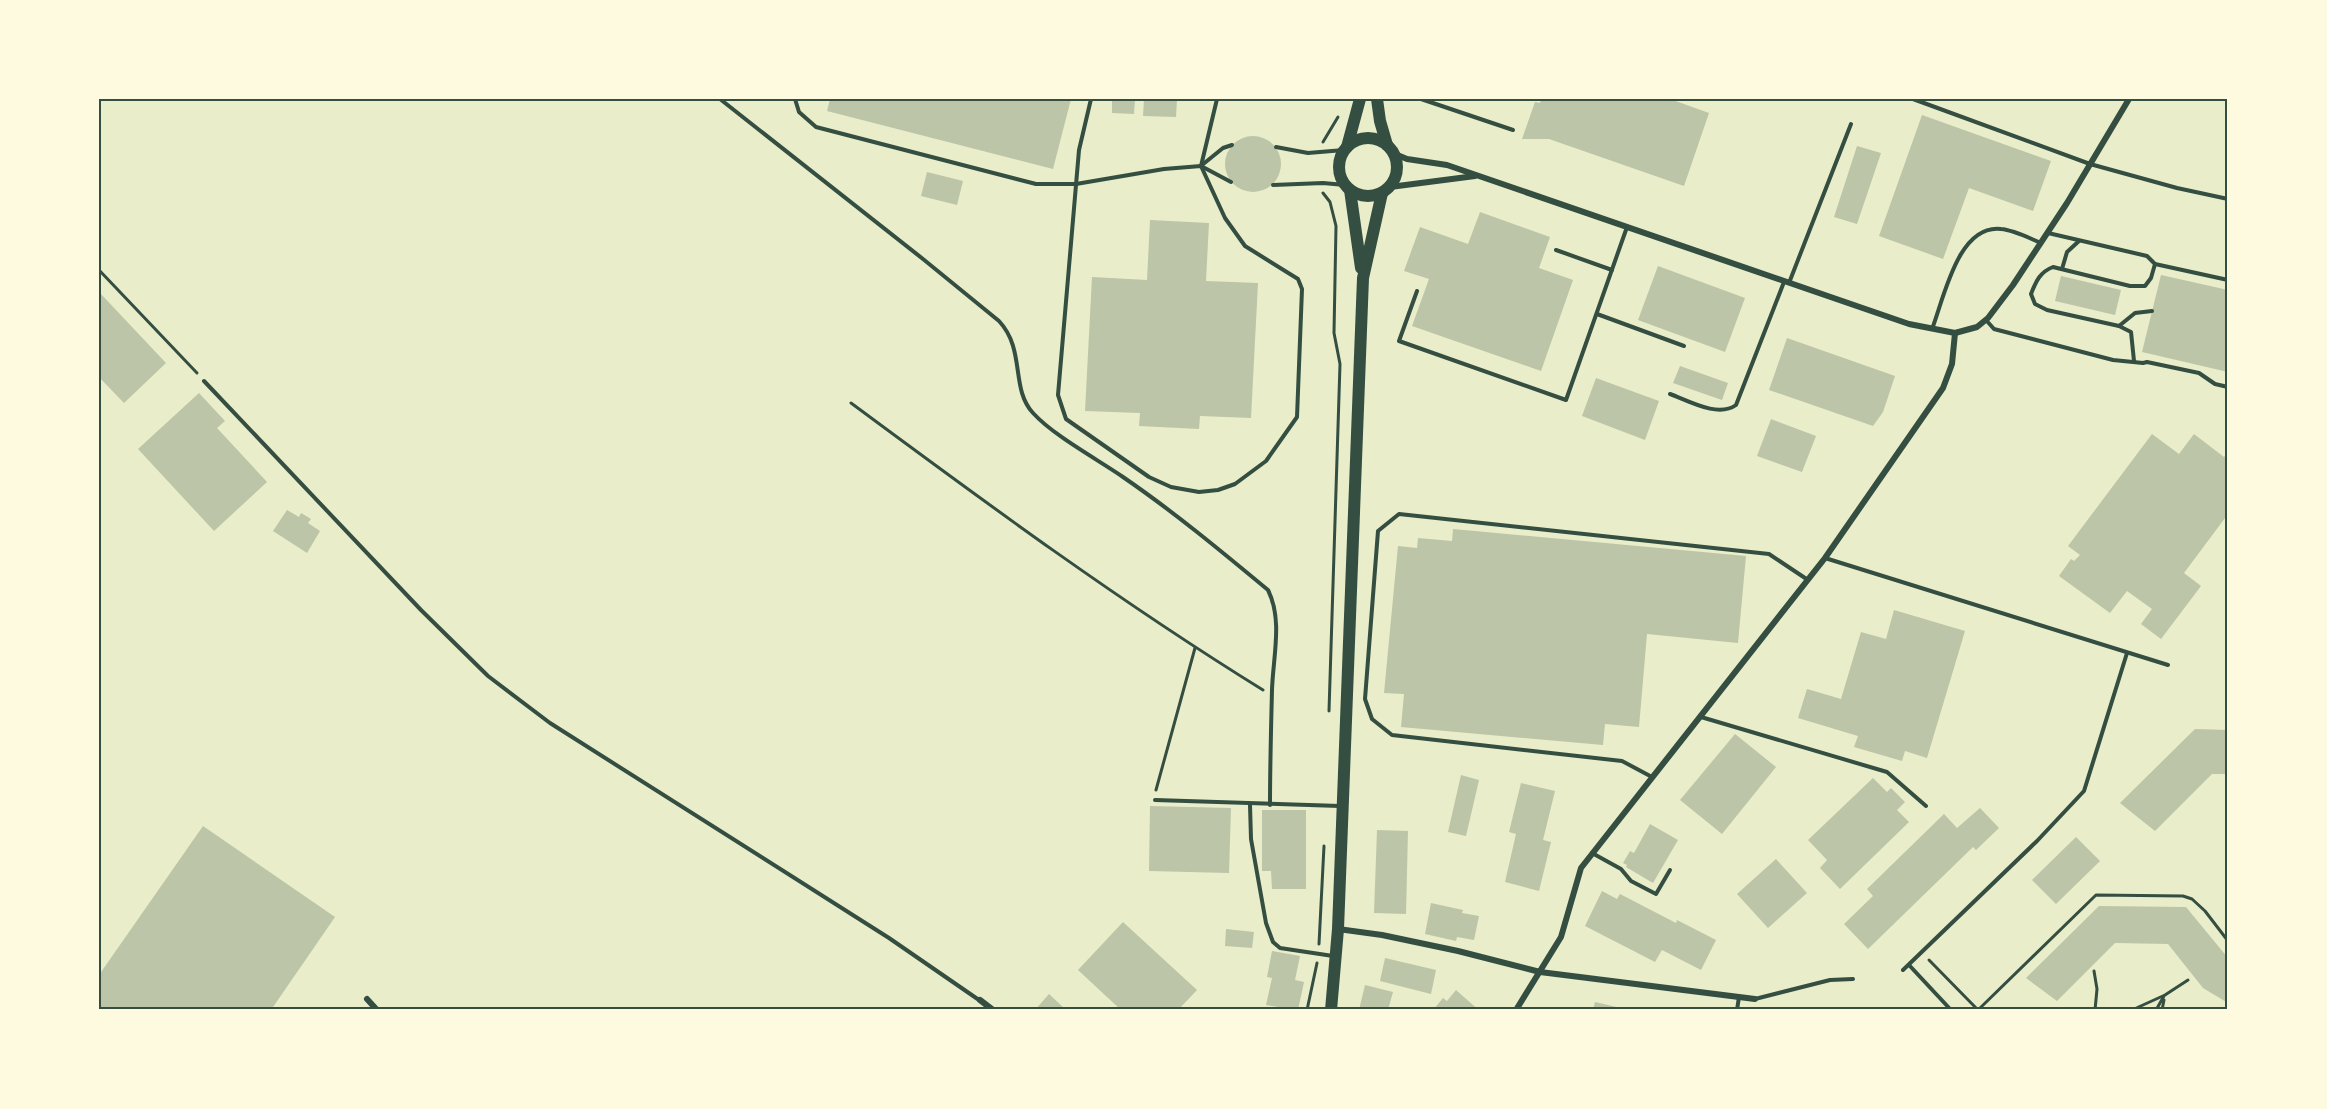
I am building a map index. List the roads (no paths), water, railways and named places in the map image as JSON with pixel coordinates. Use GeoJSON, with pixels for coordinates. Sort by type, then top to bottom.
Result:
{"type":"FeatureCollection","features":[{"type":"Feature","properties":{"kind":"main road"},"geometry":{"type":"LineString","coordinates":[[1331,1010],[1338,929],[1363,278],[1347,188],[1339,168],[1360,99]]}},
{"type":"Feature","properties":{"kind":"main road"},"geometry":{"type":"LineString","coordinates":[[1363,278],[1386,190],[1398,172],[1380,122],[1377,99]]}},
{"type":"Feature","properties":{"kind":"main road"},"geometry":{"type":"LineString","coordinates":[[1345,148],[1359,139],[1367,138],[1381,141],[1391,150]]}},
{"type":"Feature","properties":{"kind":"main road"},"geometry":{"type":"LineString","coordinates":[[1347,188],[1362,196],[1386,190]]}},
{"type":"Feature","properties":{"kind":"street"},"geometry":{"type":"LineString","coordinates":[[1391,150],[1407,159],[1447,165],[1909,324],[1955,333],[1977,327],[1997,309],[2048,233],[2129,99]]}},
{"type":"Feature","properties":{"kind":"street"},"geometry":{"type":"LineString","coordinates":[[1386,190],[1475,176]]}},
{"type":"Feature","properties":{"kind":"street"},"geometry":{"type":"LineString","coordinates":[[1516,1010],[1561,937],[1581,868],[1825,558],[1943,387],[1952,364],[1955,333]]}},
{"type":"Feature","properties":{"kind":"street"},"geometry":{"type":"LineString","coordinates":[[1338,929],[1382,935],[1449,949],[1540,972],[1755,999]]}},
{"type":"Feature","properties":{"kind":"street"},"geometry":{"type":"LineString","coordinates":[[367,999],[377,1010]]}},
{"type":"Feature","properties":{"kind":"street"},"geometry":{"type":"LineString","coordinates":[[980,1000],[993,1010]]}},
{"type":"Feature","properties":{"kind":"lane"},"geometry":{"type":"LineString","coordinates":[[720,99],[999,321],[1008,332],[1014,345],[1026,403],[1043,422],[1191,527],[1268,590],[1274,603],[1276,619],[1270,805]]}},
{"type":"Feature","properties":{"kind":"lane"},"geometry":{"type":"LineString","coordinates":[[795,99],[799,112],[816,127],[1036,184],[1076,184],[1201,165],[1223,148],[1232,145]]}},
{"type":"Feature","properties":{"kind":"lane"},"geometry":{"type":"LineString","coordinates":[[1091,99],[1079,150],[1058,395],[1066,419],[1149,477],[1171,487],[1199,492],[1218,490],[1235,484],[1266,460],[1297,417],[1302,289],[1298,279],[1245,246],[1225,218],[1201,165],[1217,99]]}},
{"type":"Feature","properties":{"kind":"lane"},"geometry":{"type":"LineString","coordinates":[[1421,99],[1513,130]]}},
{"type":"Feature","properties":{"kind":"lane"},"geometry":{"type":"LineString","coordinates":[[1913,99],[2090,164],[2177,188],[2228,199]]}},
{"type":"Feature","properties":{"kind":"lane"},"geometry":{"type":"LineString","coordinates":[[1670,394],[1714,410],[1730,409],[1736,405],[1851,124]]}},
{"type":"Feature","properties":{"kind":"lane"},"geometry":{"type":"LineString","coordinates":[[1276,147],[1308,153],[1323,153],[1345,148]]}},
{"type":"Feature","properties":{"kind":"lane"},"geometry":{"type":"LineString","coordinates":[[1201,165],[1231,182]]}},
{"type":"Feature","properties":{"kind":"lane"},"geometry":{"type":"LineString","coordinates":[[1273,184],[1323,183],[1347,188]]}},
{"type":"Feature","properties":{"kind":"lane"},"geometry":{"type":"LineString","coordinates":[[1416,291],[1399,341],[1566,400],[1627,227]]}},
{"type":"Feature","properties":{"kind":"lane"},"geometry":{"type":"LineString","coordinates":[[1932,330],[1956,262],[1972,237],[1981,232],[2004,229],[2041,243]]}},
{"type":"Feature","properties":{"kind":"lane"},"geometry":{"type":"LineString","coordinates":[[2048,233],[2147,256],[2155,264],[2228,280]]}},
{"type":"Feature","properties":{"kind":"lane"},"geometry":{"type":"LineString","coordinates":[[2062,269],[2067,252],[2080,241]]}},
{"type":"Feature","properties":{"kind":"lane"},"geometry":{"type":"LineString","coordinates":[[1556,250],[1612,270]]}},
{"type":"Feature","properties":{"kind":"lane"},"geometry":{"type":"LineString","coordinates":[[2134,361],[2131,332],[2119,326],[2047,309],[2036,304],[2031,294],[2043,271],[2053,267],[2130,286],[2145,286],[2151,279],[2155,264]]}},
{"type":"Feature","properties":{"kind":"lane"},"geometry":{"type":"LineString","coordinates":[[2119,326],[2135,313],[2152,311]]}},
{"type":"Feature","properties":{"kind":"lane"},"geometry":{"type":"LineString","coordinates":[[1596,314],[1684,346]]}},
{"type":"Feature","properties":{"kind":"lane"},"geometry":{"type":"LineString","coordinates":[[1986,320],[1994,328],[2113,360],[2147,362],[2199,374],[2215,384],[2228,387]]}},
{"type":"Feature","properties":{"kind":"lane"},"geometry":{"type":"LineString","coordinates":[[204,381],[421,610],[488,676],[550,723],[890,938],[980,1000]]}},
{"type":"Feature","properties":{"kind":"lane"},"geometry":{"type":"LineString","coordinates":[[1653,777],[1622,761],[1392,735],[1372,719],[1365,699],[1378,531],[1399,514],[1769,554],[1808,580]]}},
{"type":"Feature","properties":{"kind":"lane"},"geometry":{"type":"LineString","coordinates":[[1825,558],[2168,665]]}},
{"type":"Feature","properties":{"kind":"lane"},"geometry":{"type":"LineString","coordinates":[[1903,970],[2037,841],[2084,791],[2127,652]]}},
{"type":"Feature","properties":{"kind":"lane"},"geometry":{"type":"LineString","coordinates":[[1701,717],[1887,772],[1926,806]]}},
{"type":"Feature","properties":{"kind":"lane"},"geometry":{"type":"LineString","coordinates":[[1155,800],[1250,805],[1342,806]]}},
{"type":"Feature","properties":{"kind":"lane"},"geometry":{"type":"LineString","coordinates":[[1250,805],[1251,839],[1266,923],[1273,942],[1280,948],[1336,956]]}},
{"type":"Feature","properties":{"kind":"lane"},"geometry":{"type":"LineString","coordinates":[[1592,853],[1621,869],[1631,881],[1656,894],[1670,870]]}},
{"type":"Feature","properties":{"kind":"lane"},"geometry":{"type":"LineString","coordinates":[[1909,964],[1951,1010]]}},
{"type":"Feature","properties":{"kind":"lane"},"geometry":{"type":"LineString","coordinates":[[1755,999],[1830,980],[1853,979]]}},
{"type":"Feature","properties":{"kind":"lane"},"geometry":{"type":"LineString","coordinates":[[1737,1010],[1739,997]]}}]}
